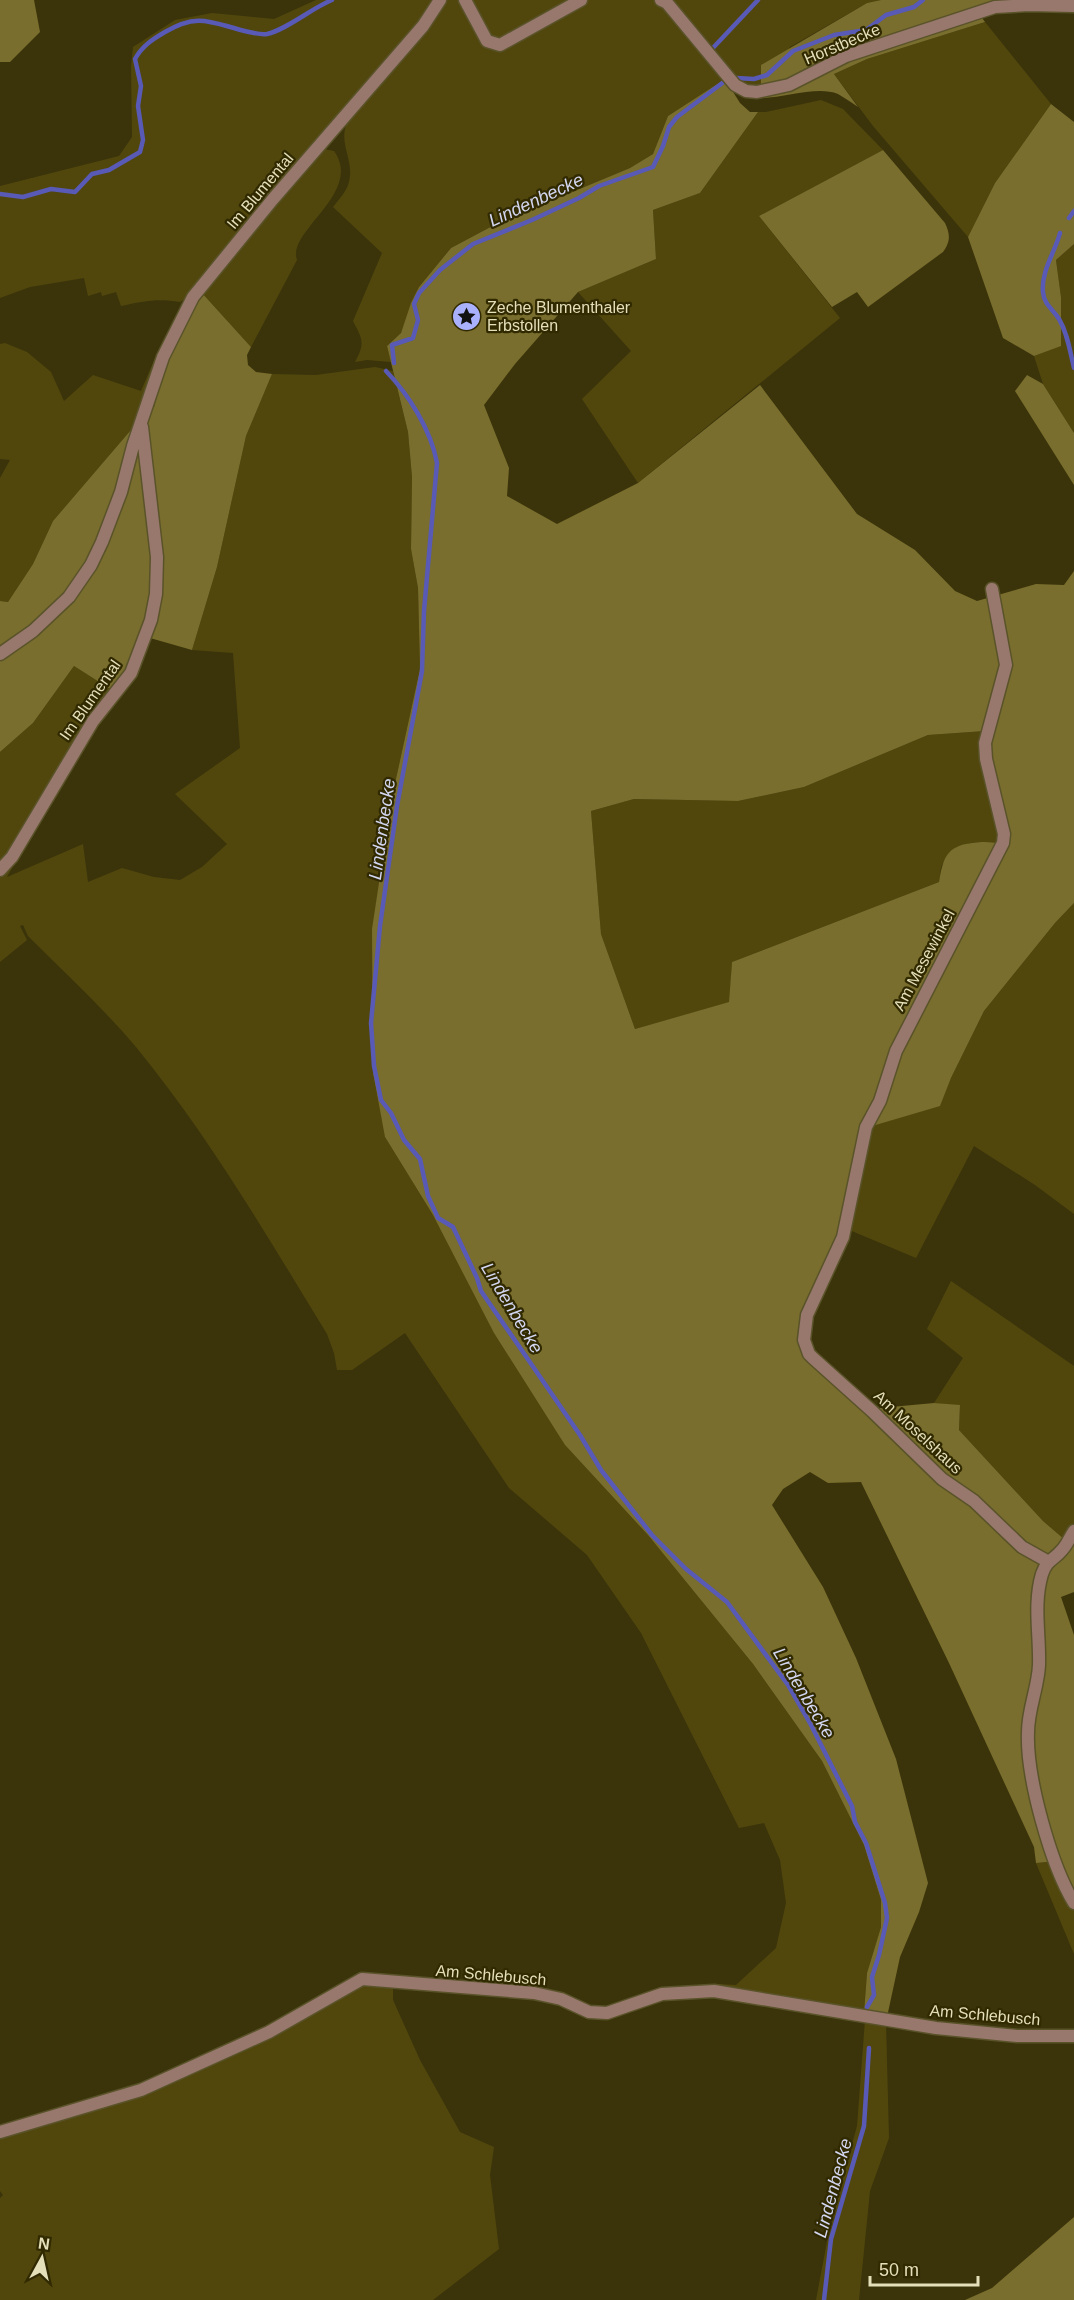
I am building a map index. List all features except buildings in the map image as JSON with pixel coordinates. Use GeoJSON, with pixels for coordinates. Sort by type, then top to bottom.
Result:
{"type":"FeatureCollection","features":[{"type":"Feature","properties":{"kind":"street","name":"Im Blumental"},"geometry":{"type":"LineString","coordinates":[[0,654],[33,631],[69,597],[91,565],[122,492],[133,446],[142,425],[163,357],[193,297],[273,199],[423,26],[440,0]]}},
{"type":"Feature","properties":{"kind":"street"},"geometry":{"type":"LineString","coordinates":[[465,0],[487,41],[500,45],[581,0]]}},
{"type":"Feature","properties":{"kind":"street","name":"Horstbecke"},"geometry":{"type":"LineString","coordinates":[[662,0],[667,3],[735,85],[746,91],[757,92],[789,85],[856,53],[995,7],[1074,6]]}},
{"type":"Feature","properties":{"kind":"street","name":"Im Blumental"},"geometry":{"type":"LineString","coordinates":[[0,870],[12,857],[93,721],[131,673],[151,620],[156,594],[157,557],[142,425]]}},
{"type":"Feature","properties":{"kind":"street","name":"Am Mesewinkel"},"geometry":{"type":"LineString","coordinates":[[804,1340],[807,1315],[843,1237],[866,1127],[880,1101],[896,1051],[1003,843],[1004,834],[986,759],[985,743],[1006,665],[992,590]]}},
{"type":"Feature","properties":{"kind":"street","name":"Am Moselshaus"},"geometry":{"type":"LineString","coordinates":[[804,1340],[809,1354],[942,1479],[974,1502],[1022,1547],[1047,1562]]}},
{"type":"Feature","properties":{"kind":"street"},"geometry":{"type":"LineString","coordinates":[[1074,1531],[1062,1551],[1047,1562],[1039,1590],[1038,1682],[1029,1715],[1027,1734],[1039,1810],[1050,1847],[1074,1903]]}},
{"type":"Feature","properties":{"kind":"street","name":"Am Schlebusch"},"geometry":{"type":"LineString","coordinates":[[0,2132],[141,2090],[269,2032],[362,1979],[547,1995],[598,2014],[662,1994],[714,1991],[936,2028],[1017,2036],[1074,2036]]}},
{"type":"Feature","properties":{"kind":"shaded area"},"geometry":{"type":"Polygon","coordinates":[[[0,0],[34,0],[40,32],[10,62],[0,62],[0,0]]]}},
{"type":"Feature","properties":{"kind":"shaded area"},"geometry":{"type":"Polygon","coordinates":[[[316,0],[434,0],[424,18],[206,270],[189,296],[180,302],[150,301],[121,306],[116,292],[102,296],[101,292],[88,296],[84,278],[30,287],[0,298],[0,186],[119,156],[132,137],[133,47],[175,20],[212,13],[274,19],[316,0]]]}},
{"type":"Feature","properties":{"kind":"shaded area"},"geometry":{"type":"Polygon","coordinates":[[[445,0],[461,0],[485,45],[588,0],[881,0],[867,3],[790,47],[761,88],[753,90],[725,79],[668,116],[653,154],[630,168],[498,223],[451,248],[419,287],[401,333],[387,346],[391,362],[367,360],[355,362],[361,342],[353,321],[382,253],[333,207],[345,192],[349,182],[350,165],[344,134],[350,117],[445,0]]]}},
{"type":"Feature","properties":{"kind":"shaded area"},"geometry":{"type":"Polygon","coordinates":[[[469,0],[574,0],[506,40],[491,38],[469,0]]]}},
{"type":"Feature","properties":{"kind":"shaded area"},"geometry":{"type":"Polygon","coordinates":[[[881,0],[1006,0],[995,2],[979,14],[985,22],[867,59],[834,74],[858,107],[838,94],[819,91],[754,98],[752,95],[761,88],[761,65],[867,3],[881,0]]]}},
{"type":"Feature","properties":{"kind":"shaded area"},"geometry":{"type":"Polygon","coordinates":[[[985,22],[1051,104],[995,183],[968,237],[873,126],[834,74],[867,59],[985,22]]]}},
{"type":"Feature","properties":{"kind":"shaded area"},"geometry":{"type":"Polygon","coordinates":[[[725,79],[740,103],[750,112],[758,112],[700,193],[653,210],[656,259],[578,292],[515,364],[484,405],[509,468],[507,496],[557,524],[638,483],[760,385],[857,514],[915,550],[955,591],[977,601],[1036,584],[1064,585],[1074,571],[1074,903],[984,1011],[940,1106],[869,1127],[852,1214],[801,1339],[873,1415],[880,1408],[934,1403],[960,1405],[959,1430],[1043,1521],[1064,1539],[1074,1535],[1074,1592],[1061,1597],[1074,1635],[1074,1892],[1060,1861],[1036,1863],[1034,1847],[949,1663],[861,1482],[828,1483],[810,1472],[783,1489],[772,1505],[823,1587],[856,1658],[896,1759],[928,1883],[919,1912],[900,1957],[887,2017],[864,2013],[867,1973],[881,1927],[881,1900],[864,1845],[822,1761],[753,1664],[648,1535],[565,1445],[494,1333],[433,1215],[385,1137],[373,1072],[372,929],[392,797],[420,669],[418,588],[411,549],[412,477],[408,432],[387,346],[401,333],[419,287],[451,248],[498,223],[630,168],[653,154],[668,116],[725,79]],[[985,731],[928,735],[804,787],[738,801],[634,799],[591,811],[601,934],[635,1029],[729,1002],[732,962],[939,882],[944,860],[956,847],[981,842],[1006,845],[999,787],[985,731]]]}},
{"type":"Feature","properties":{"kind":"shaded area"},"geometry":{"type":"Polygon","coordinates":[[[821,100],[843,109],[883,150],[759,216],[840,318],[638,483],[582,399],[631,351],[578,292],[656,259],[653,210],[700,193],[758,112],[821,100]]]}},
{"type":"Feature","properties":{"kind":"shaded area"},"geometry":{"type":"Polygon","coordinates":[[[1051,104],[1074,122],[1074,244],[1056,260],[1061,297],[1061,346],[1034,356],[1003,338],[968,237],[995,183],[1051,104]]]}},
{"type":"Feature","properties":{"kind":"shaded area"},"geometry":{"type":"Polygon","coordinates":[[[324,149],[334,151],[341,167],[339,182],[333,196],[302,237],[297,249],[297,260],[251,347],[202,293],[324,149]]]}},
{"type":"Feature","properties":{"kind":"shaded area"},"geometry":{"type":"Polygon","coordinates":[[[883,150],[945,223],[949,234],[948,241],[943,252],[868,307],[857,292],[832,307],[759,216],[883,150]]]}},
{"type":"Feature","properties":{"kind":"shaded area"},"geometry":{"type":"Polygon","coordinates":[[[1074,244],[1074,433],[1043,384],[1034,356],[1061,345],[1061,297],[1056,260],[1074,244]]]}},
{"type":"Feature","properties":{"kind":"shaded area"},"geometry":{"type":"Polygon","coordinates":[[[202,293],[251,347],[247,355],[248,365],[256,372],[272,374],[246,436],[217,567],[192,650],[150,638],[118,694],[74,666],[33,723],[0,752],[0,601],[8,602],[33,564],[53,521],[142,417],[154,407],[168,357],[202,293]]]}},
{"type":"Feature","properties":{"kind":"shaded area"},"geometry":{"type":"Polygon","coordinates":[[[5,343],[27,352],[51,372],[64,401],[93,375],[141,391],[156,356],[142,417],[53,521],[33,564],[8,602],[0,601],[0,478],[10,460],[0,459],[0,344],[5,343]]]}},
{"type":"Feature","properties":{"kind":"shaded area"},"geometry":{"type":"Polygon","coordinates":[[[375,367],[393,371],[408,432],[412,477],[411,549],[418,588],[420,669],[392,797],[385,1137],[433,1215],[565,1445],[648,1535],[753,1664],[822,1761],[864,1845],[881,1900],[881,1927],[867,1973],[864,2013],[717,1988],[717,1984],[736,1985],[776,1948],[786,1903],[780,1860],[764,1823],[739,1828],[641,1633],[587,1555],[509,1488],[405,1333],[352,1370],[337,1370],[327,1334],[259,1224],[213,1151],[136,1047],[97,1004],[28,936],[23,925],[20,926],[27,940],[0,962],[0,752],[33,723],[74,666],[118,694],[72,760],[7,877],[83,844],[88,882],[122,868],[154,877],[180,880],[202,867],[227,844],[175,794],[240,748],[233,653],[192,650],[217,567],[246,436],[272,374],[316,375],[375,367]]]}},
{"type":"Feature","properties":{"kind":"shaded area"},"geometry":{"type":"Polygon","coordinates":[[[1027,375],[1043,384],[1074,433],[1074,485],[1015,391],[1027,375]]]}},
{"type":"Feature","properties":{"kind":"shaded area"},"geometry":{"type":"Polygon","coordinates":[[[985,731],[999,787],[1006,845],[979,842],[963,846],[948,855],[943,863],[939,882],[732,962],[730,1002],[635,1029],[601,934],[591,811],[634,799],[738,801],[804,787],[928,735],[985,731]]]}},
{"type":"Feature","properties":{"kind":"shaded area"},"geometry":{"type":"Polygon","coordinates":[[[1074,903],[1074,1214],[1035,1185],[974,1146],[916,1258],[847,1229],[869,1127],[940,1105],[984,1011],[1074,903]]]}},
{"type":"Feature","properties":{"kind":"shaded area"},"geometry":{"type":"Polygon","coordinates":[[[951,1281],[1074,1366],[1074,1523],[1064,1539],[1043,1521],[959,1430],[960,1406],[934,1403],[963,1358],[927,1329],[951,1281]]]}},
{"type":"Feature","properties":{"kind":"shaded area"},"geometry":{"type":"Polygon","coordinates":[[[1052,1862],[1074,1911],[1074,1954],[1036,1863],[1052,1862]]]}},
{"type":"Feature","properties":{"kind":"shaded area"},"geometry":{"type":"Polygon","coordinates":[[[393,1984],[393,2000],[420,2060],[460,2132],[494,2147],[490,2175],[499,2249],[433,2300],[0,2300],[0,2198],[3,2195],[0,2191],[0,2136],[114,2101],[358,1985],[393,1984]]]}},
{"type":"Feature","properties":{"kind":"shaded area"},"geometry":{"type":"Polygon","coordinates":[[[865,2020],[886,2023],[889,2138],[870,2191],[859,2300],[816,2300],[829,2231],[857,2126],[865,2020]]]}},
{"type":"Feature","properties":{"kind":"shaded area"},"geometry":{"type":"Polygon","coordinates":[[[1074,2217],[1074,2300],[965,2300],[992,2288],[1074,2217]]]}},
{"type":"Feature","properties":{"kind":"waterway"},"geometry":{"type":"LineString","coordinates":[[0,194],[23,197],[51,189],[75,192],[92,174],[109,170],[140,152],[143,140],[138,106],[141,86],[135,59],[144,47],[165,32],[188,22],[207,21],[267,34],[332,0]]}},
{"type":"Feature","properties":{"kind":"waterway"},"geometry":{"type":"LineString","coordinates":[[713,53],[711,50],[758,0]]}},
{"type":"Feature","properties":{"kind":"waterway","name":"Lindenbecke"},"geometry":{"type":"LineString","coordinates":[[736,78],[754,79],[767,75],[793,51],[834,35],[866,30],[886,15],[914,7],[923,0]]}},
{"type":"Feature","properties":{"kind":"waterway","name":"Lindenbecke"},"geometry":{"type":"LineString","coordinates":[[394,363],[392,345],[413,338],[418,320],[414,304],[419,293],[440,270],[473,244],[532,220],[599,186],[653,167],[669,127],[677,117],[725,81]]}},
{"type":"Feature","properties":{"kind":"waterway"},"geometry":{"type":"LineString","coordinates":[[1069,218],[1074,211]]}},
{"type":"Feature","properties":{"kind":"waterway"},"geometry":{"type":"LineString","coordinates":[[1060,233],[1046,269],[1043,292],[1047,304],[1065,331],[1074,368]]}},
{"type":"Feature","properties":{"kind":"waterway","name":"Lindenbecke"},"geometry":{"type":"LineString","coordinates":[[386,371],[418,414],[430,438],[437,463],[424,611],[422,671],[397,806],[380,926],[371,1023],[374,1066],[381,1100],[391,1113],[404,1140],[420,1159],[428,1196],[438,1218],[453,1227],[481,1291],[580,1435],[601,1470],[652,1535],[686,1569],[727,1602],[788,1685],[811,1725],[852,1806],[855,1822],[866,1843],[885,1903],[887,1918],[872,1977],[874,1995],[867,2007]]}},
{"type":"Feature","properties":{"kind":"waterway","name":"Lindenbecke"},"geometry":{"type":"LineString","coordinates":[[824,2300],[831,2239],[864,2126],[869,2048]]}},
{"type":"Feature","properties":{"kind":"place","name":"Zeche Blumenthaler Erbstollen"},"geometry":{"type":"Point","coordinates":[466,316]}}]}
